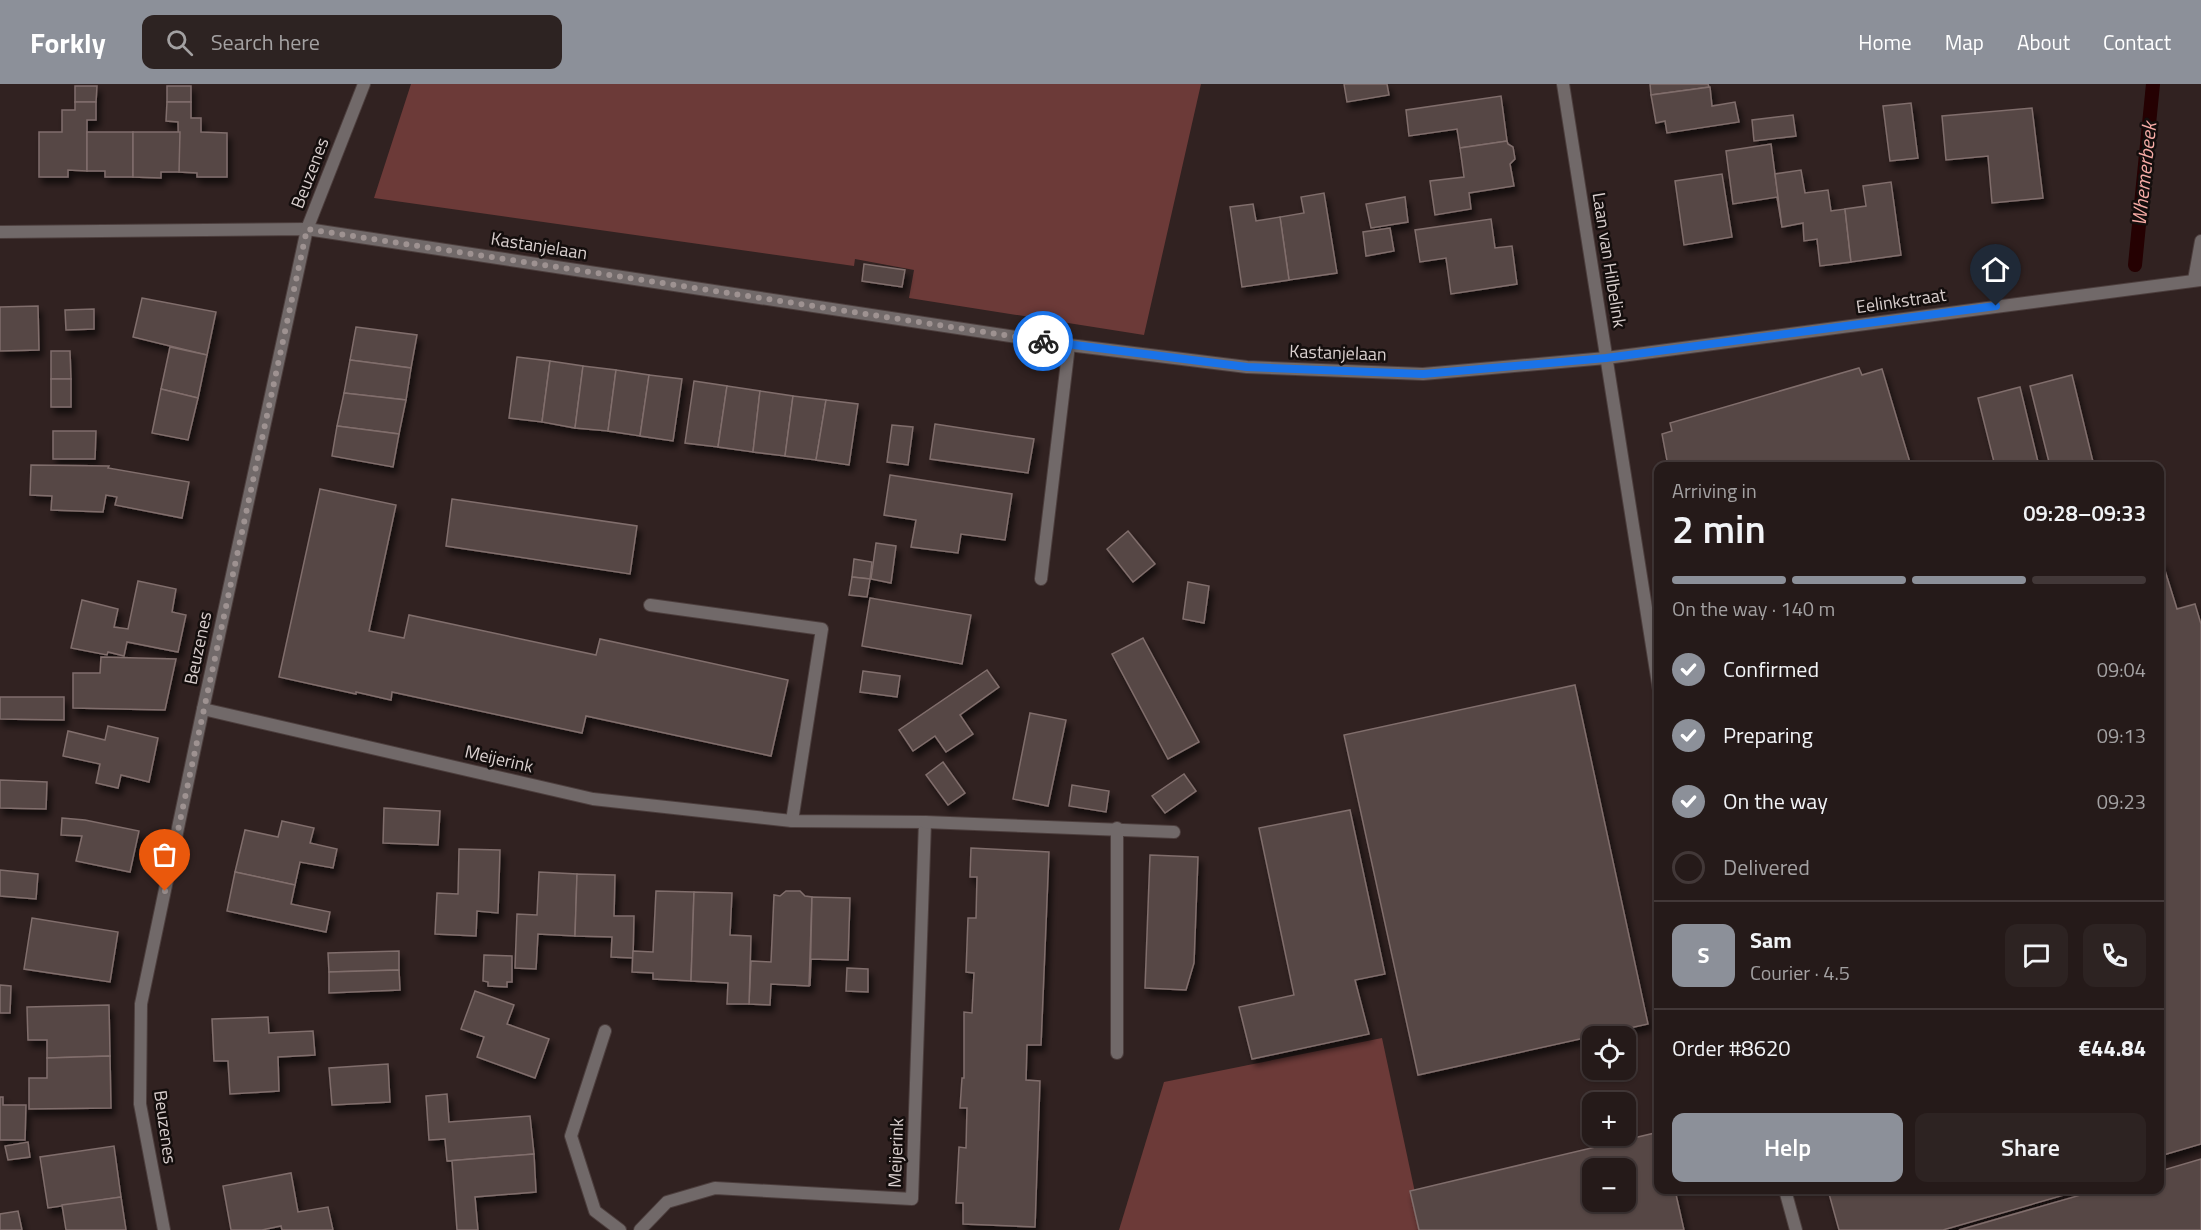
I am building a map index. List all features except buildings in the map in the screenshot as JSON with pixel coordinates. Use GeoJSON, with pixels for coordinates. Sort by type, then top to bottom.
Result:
{"type":"FeatureCollection","features":[{"type":"Feature","properties":{"kind":"street","name":"Beuzenes"},"geometry":{"type":"LineString","coordinates":[[164,1230],[140,1104],[141,1004],[307,229],[364,84]]}},
{"type":"Feature","properties":{"kind":"street","name":"Laan van Hilbelink"},"geometry":{"type":"LineString","coordinates":[[1563,84],[1654,659]]}},
{"type":"Feature","properties":{"kind":"street","name":"Kastanjelaan"},"geometry":{"type":"LineString","coordinates":[[0,232],[307,229],[1069,345],[1247,367],[1423,374],[1606,358]]}},
{"type":"Feature","properties":{"kind":"street"},"geometry":{"type":"LineString","coordinates":[[2197,280],[2201,241]]}},
{"type":"Feature","properties":{"kind":"street","name":"Eelinkstraat"},"geometry":{"type":"LineString","coordinates":[[1606,358],[2197,280]]}},
{"type":"Feature","properties":{"kind":"street"},"geometry":{"type":"LineString","coordinates":[[1041,579],[1069,345]]}},
{"type":"Feature","properties":{"kind":"street"},"geometry":{"type":"LineString","coordinates":[[650,606],[822,629],[792,821]]}},
{"type":"Feature","properties":{"kind":"street","name":"Meijerink"},"geometry":{"type":"LineString","coordinates":[[203,709],[593,799],[792,821],[925,822],[1174,832]]}},
{"type":"Feature","properties":{"kind":"street","name":"Meijerink"},"geometry":{"type":"LineString","coordinates":[[640,1230],[667,1202],[715,1188],[912,1199],[925,822]]}},
{"type":"Feature","properties":{"kind":"street"},"geometry":{"type":"LineString","coordinates":[[1117,828],[1117,1053]]}},
{"type":"Feature","properties":{"kind":"street"},"geometry":{"type":"LineString","coordinates":[[605,1031],[571,1136],[595,1211],[620,1230]]}},
{"type":"Feature","properties":{"kind":"street"},"geometry":{"type":"LineString","coordinates":[[1786,1194],[1796,1230]]}},
{"type":"Feature","properties":{"kind":"shaded area"},"geometry":{"type":"Polygon","coordinates":[[[411,84],[1201,84],[1144,335],[909,298],[914,270],[855,259],[854,266],[374,198],[411,84]]]}},
{"type":"Feature","properties":{"kind":"shaded area"},"geometry":{"type":"Polygon","coordinates":[[[1382,1038],[1423,1230],[1119,1230],[1164,1082],[1382,1038]]]}},
{"type":"Feature","properties":{"kind":"waterway","name":"Whemerbeek"},"geometry":{"type":"LineString","coordinates":[[2135,265],[2153,84]]}},
{"type":"Feature","properties":{"kind":"way so far"},"geometry":{"type":"LineString","coordinates":[[165,891],[307,229],[1043,341]]}},
{"type":"Feature","properties":{"kind":"route"},"geometry":{"type":"LineString","coordinates":[[1043,341],[1247,367],[1423,374],[1606,358],[1996,306]]}}]}
